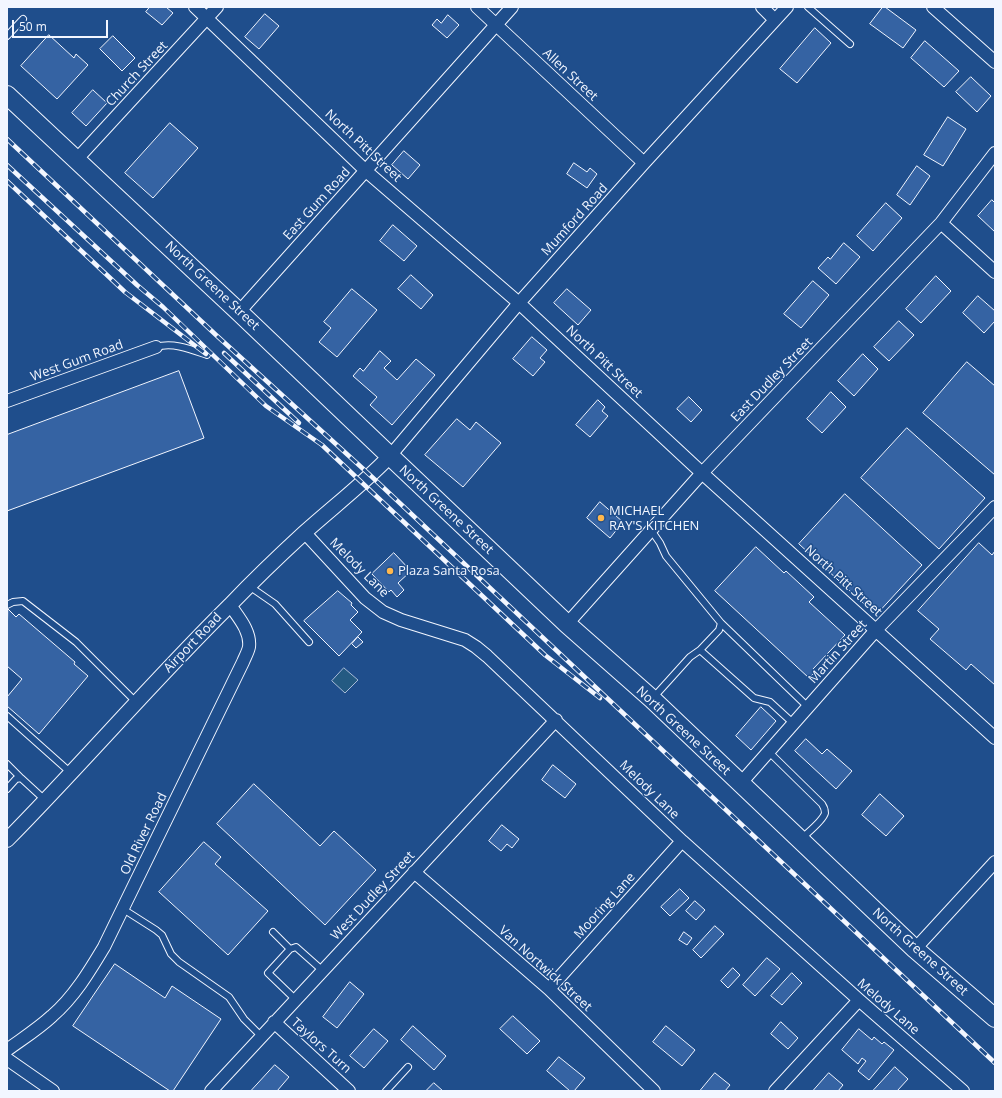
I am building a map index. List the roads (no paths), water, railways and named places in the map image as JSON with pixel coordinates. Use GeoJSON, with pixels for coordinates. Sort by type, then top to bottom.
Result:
{"type":"FeatureCollection","features":[{"type":"Feature","properties":{"kind":"main road","name":"North Greene Street"},"geometry":{"type":"LineString","coordinates":[[7,95],[239,312],[567,624],[652,700],[915,949],[995,1018]]}},
{"type":"Feature","properties":{"kind":"street","name":"North Pitt Street"},"geometry":{"type":"LineString","coordinates":[[195,7],[366,170],[519,303],[702,472],[995,738]]}},
{"type":"Feature","properties":{"kind":"street","name":"Church Street"},"geometry":{"type":"LineString","coordinates":[[77,159],[217,7]]}},
{"type":"Feature","properties":{"kind":"street","name":"Allen Street"},"geometry":{"type":"LineString","coordinates":[[477,7],[644,163]]}},
{"type":"Feature","properties":{"kind":"street","name":"East Gum Road"},"geometry":{"type":"LineString","coordinates":[[239,312],[512,7]]}},
{"type":"Feature","properties":{"kind":"street"},"geometry":{"type":"LineString","coordinates":[[762,7],[775,20]]}},
{"type":"Feature","properties":{"kind":"street","name":"Mumford Road"},"geometry":{"type":"LineString","coordinates":[[390,456],[519,303],[644,163],[787,7]]}},
{"type":"Feature","properties":{"kind":"street"},"geometry":{"type":"LineString","coordinates":[[933,7],[995,62]]}},
{"type":"Feature","properties":{"kind":"street","name":"East Dudley Street"},"geometry":{"type":"LineString","coordinates":[[567,624],[702,472],[941,223],[995,153]]}},
{"type":"Feature","properties":{"kind":"street"},"geometry":{"type":"LineString","coordinates":[[941,223],[995,272]]}},
{"type":"Feature","properties":{"kind":"street","name":"West Gum Road"},"geometry":{"type":"LineString","coordinates":[[7,401],[156,347]]}},
{"type":"Feature","properties":{"kind":"street","name":"Airport Road"},"geometry":{"type":"LineString","coordinates":[[7,840],[46,801],[136,702],[230,605],[305,533],[363,483],[390,456]]}},
{"type":"Feature","properties":{"kind":"street","name":"Martin Street"},"geometry":{"type":"LineString","coordinates":[[740,784],[876,630],[995,507]]}},
{"type":"Feature","properties":{"kind":"street","name":"Melody Lane"},"geometry":{"type":"LineString","coordinates":[[305,533],[372,605],[383,612],[452,635],[465,640],[476,647],[556,720],[682,841],[963,1091]]}},
{"type":"Feature","properties":{"kind":"street","name":"Old River Road"},"geometry":{"type":"LineString","coordinates":[[7,1050],[53,1016],[69,999],[87,976],[124,909],[235,680],[249,647],[248,634],[244,625],[230,605]]}},
{"type":"Feature","properties":{"kind":"street","name":"West Dudley Street"},"geometry":{"type":"LineString","coordinates":[[211,1091],[556,720]]}},
{"type":"Feature","properties":{"kind":"street","name":"Mooring Lane"},"geometry":{"type":"LineString","coordinates":[[549,989],[682,841]]}},
{"type":"Feature","properties":{"kind":"street"},"geometry":{"type":"LineString","coordinates":[[915,949],[995,862]]}},
{"type":"Feature","properties":{"kind":"street","name":"Van Nortwick Street"},"geometry":{"type":"LineString","coordinates":[[414,872],[549,989],[654,1091]]}},
{"type":"Feature","properties":{"kind":"street"},"geometry":{"type":"LineString","coordinates":[[775,1091],[859,1000]]}},
{"type":"Feature","properties":{"kind":"street","name":"Taylors Turn"},"geometry":{"type":"LineString","coordinates":[[274,1022],[349,1091]]}},
{"type":"Feature","properties":{"kind":"street"},"geometry":{"type":"LineString","coordinates":[[7,1059],[53,1091]]}},
{"type":"Feature","properties":{"kind":"lane"},"geometry":{"type":"LineString","coordinates":[[808,7],[850,44]]}},
{"type":"Feature","properties":{"kind":"lane"},"geometry":{"type":"LineString","coordinates":[[7,36],[23,18]]}},
{"type":"Feature","properties":{"kind":"lane"},"geometry":{"type":"LineString","coordinates":[[156,347],[185,347],[207,355]]}},
{"type":"Feature","properties":{"kind":"lane"},"geometry":{"type":"LineString","coordinates":[[651,530],[660,542],[666,556],[721,623],[808,707]]}},
{"type":"Feature","properties":{"kind":"lane"},"geometry":{"type":"LineString","coordinates":[[250,586],[275,604],[309,642]]}},
{"type":"Feature","properties":{"kind":"lane"},"geometry":{"type":"LineString","coordinates":[[7,606],[13,602],[23,601],[76,642],[136,702]]}},
{"type":"Feature","properties":{"kind":"lane"},"geometry":{"type":"LineString","coordinates":[[652,700],[690,657],[700,650],[719,630],[721,623]]}},
{"type":"Feature","properties":{"kind":"lane"},"geometry":{"type":"LineString","coordinates":[[700,650],[754,698],[770,702],[794,724]]}},
{"type":"Feature","properties":{"kind":"lane"},"geometry":{"type":"LineString","coordinates":[[7,716],[72,773]]}},
{"type":"Feature","properties":{"kind":"lane"},"geometry":{"type":"LineString","coordinates":[[769,752],[822,804],[825,809],[825,814],[821,819],[800,840]]}},
{"type":"Feature","properties":{"kind":"lane"},"geometry":{"type":"LineString","coordinates":[[7,764],[46,801]]}},
{"type":"Feature","properties":{"kind":"lane"},"geometry":{"type":"LineString","coordinates":[[7,789],[16,779],[21,778]]}},
{"type":"Feature","properties":{"kind":"lane"},"geometry":{"type":"LineString","coordinates":[[124,909],[162,935],[170,954],[228,997],[244,1019],[262,1036]]}},
{"type":"Feature","properties":{"kind":"lane"},"geometry":{"type":"LineString","coordinates":[[273,932],[290,948]]}},
{"type":"Feature","properties":{"kind":"lane"},"geometry":{"type":"LineString","coordinates":[[296,1000],[268,973],[290,948],[296,947],[323,970]]}},
{"type":"Feature","properties":{"kind":"lane"},"geometry":{"type":"LineString","coordinates":[[386,1091],[408,1067]]}},
{"type":"Feature","properties":{"kind":"railway"},"geometry":{"type":"LineString","coordinates":[[7,139],[216,335],[371,476],[995,1063]]}},
{"type":"Feature","properties":{"kind":"railway"},"geometry":{"type":"LineString","coordinates":[[7,165],[137,285],[163,307],[266,406],[322,445],[545,655],[600,698]]}},
{"type":"Feature","properties":{"kind":"railway"},"geometry":{"type":"LineString","coordinates":[[7,181],[125,292],[206,354]]}},
{"type":"Feature","properties":{"kind":"railway"},"geometry":{"type":"LineString","coordinates":[[224,353],[299,423]]}},
{"type":"Feature","properties":{"kind":"place","name":"MICHAEL RAY'S KITCHEN"},"geometry":{"type":"Point","coordinates":[601,518]}},
{"type":"Feature","properties":{"kind":"place","name":"Plaza Santa Rosa"},"geometry":{"type":"Point","coordinates":[390,571]}}]}
